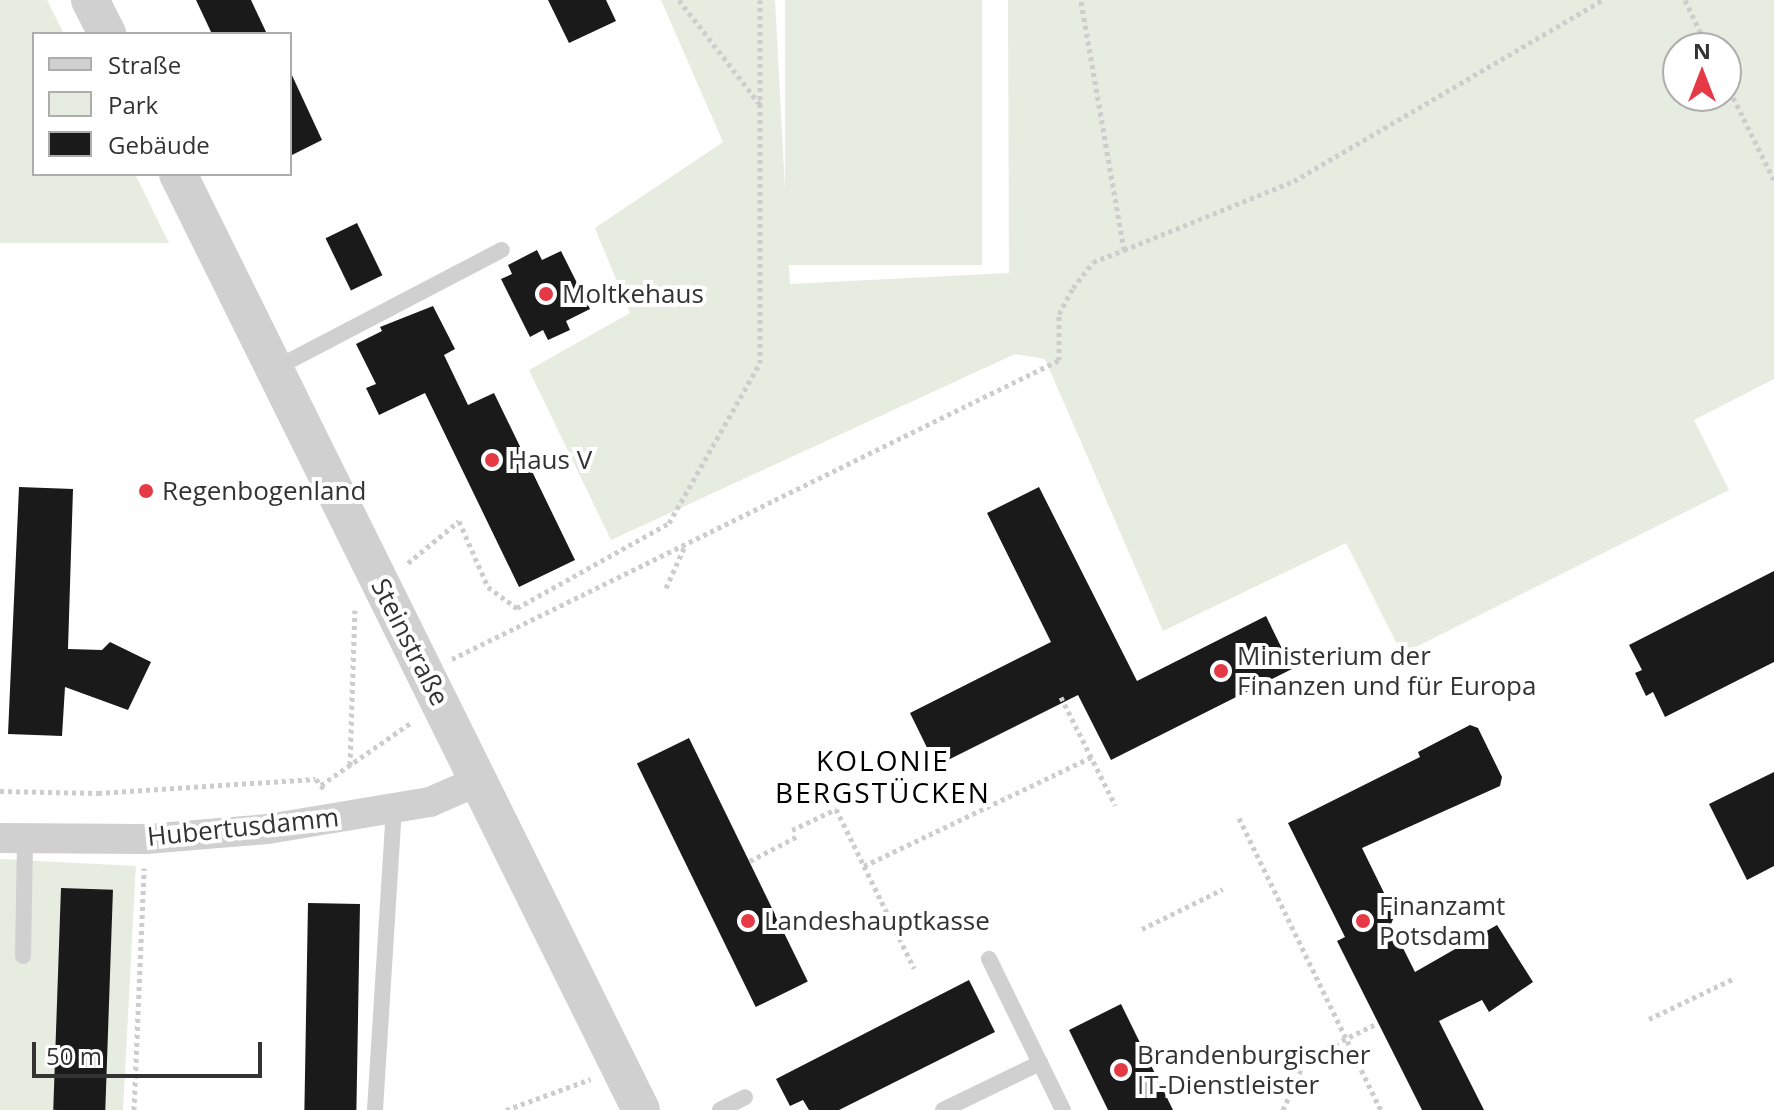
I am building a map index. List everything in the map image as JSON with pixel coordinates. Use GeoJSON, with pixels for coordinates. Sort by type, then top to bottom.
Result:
{"type":"FeatureCollection","features":[{"type":"Feature","properties":{"kind":"street"},"geometry":{"type":"LineString","coordinates":[[90,0],[106,32]]}},
{"type":"Feature","properties":{"kind":"street","name":"Steinstraße"},"geometry":{"type":"LineString","coordinates":[[179,176],[480,780],[600,1080],[641,1110]]}},
{"type":"Feature","properties":{"kind":"street","name":"Hubertusdamm"},"geometry":{"type":"LineString","coordinates":[[12,839],[146,839],[268,829],[430,802],[480,780]]}},
{"type":"Feature","properties":{"kind":"lane"},"geometry":{"type":"LineString","coordinates":[[274,369],[502,250]]}},
{"type":"Feature","properties":{"kind":"lane"},"geometry":{"type":"LineString","coordinates":[[375,1110],[394,809]]}},
{"type":"Feature","properties":{"kind":"lane"},"geometry":{"type":"LineString","coordinates":[[12,839],[23,956]]}},
{"type":"Feature","properties":{"kind":"lane"},"geometry":{"type":"LineString","coordinates":[[989,959],[1063,1110]]}},
{"type":"Feature","properties":{"kind":"lane"},"geometry":{"type":"LineString","coordinates":[[943,1110],[1040,1063]]}},
{"type":"Feature","properties":{"kind":"lane"},"geometry":{"type":"LineString","coordinates":[[720,1110],[745,1097]]}},
{"type":"Feature","properties":{"kind":"path"},"geometry":{"type":"LineString","coordinates":[[679,0],[762,108]]}},
{"type":"Feature","properties":{"kind":"path"},"geometry":{"type":"LineString","coordinates":[[398,571],[459,521],[488,587],[517,608],[669,523],[760,363],[760,0]]}},
{"type":"Feature","properties":{"kind":"path"},"geometry":{"type":"LineString","coordinates":[[1081,0],[1124,250]]}},
{"type":"Feature","properties":{"kind":"path"},"geometry":{"type":"LineString","coordinates":[[453,675],[447,662],[1059,360],[1059,314],[1073,288],[1093,262],[1294,181],[1602,0]]}},
{"type":"Feature","properties":{"kind":"path"},"geometry":{"type":"LineString","coordinates":[[1685,0],[1700,32]]}},
{"type":"Feature","properties":{"kind":"path"},"geometry":{"type":"LineString","coordinates":[[1740,112],[1774,180]]}},
{"type":"Feature","properties":{"kind":"path"},"geometry":{"type":"LineString","coordinates":[[666,588],[685,547]]}},
{"type":"Feature","properties":{"kind":"path"},"geometry":{"type":"LineString","coordinates":[[350,765],[356,595]]}},
{"type":"Feature","properties":{"kind":"path"},"geometry":{"type":"LineString","coordinates":[[1061,697],[1115,805]]}},
{"type":"Feature","properties":{"kind":"path"},"geometry":{"type":"LineString","coordinates":[[321,785],[423,715]]}},
{"type":"Feature","properties":{"kind":"path"},"geometry":{"type":"LineString","coordinates":[[864,866],[1091,757]]}},
{"type":"Feature","properties":{"kind":"path"},"geometry":{"type":"LineString","coordinates":[[0,791],[160,791],[316,779],[335,801]]}},
{"type":"Feature","properties":{"kind":"path"},"geometry":{"type":"LineString","coordinates":[[792,830],[836,809],[914,968]]}},
{"type":"Feature","properties":{"kind":"path"},"geometry":{"type":"LineString","coordinates":[[1239,818],[1381,1110]]}},
{"type":"Feature","properties":{"kind":"path"},"geometry":{"type":"LineString","coordinates":[[750,861],[796,837]]}},
{"type":"Feature","properties":{"kind":"path"},"geometry":{"type":"LineString","coordinates":[[134,1110],[146,839]]}},
{"type":"Feature","properties":{"kind":"path"},"geometry":{"type":"LineString","coordinates":[[1142,929],[1223,889]]}},
{"type":"Feature","properties":{"kind":"path"},"geometry":{"type":"LineString","coordinates":[[1649,1019],[1735,978]]}},
{"type":"Feature","properties":{"kind":"path"},"geometry":{"type":"LineString","coordinates":[[1283,1110],[1306,1058],[1378,1023]]}},
{"type":"Feature","properties":{"kind":"path"},"geometry":{"type":"LineString","coordinates":[[581,1066],[600,1080]]}},
{"type":"Feature","properties":{"kind":"path"},"geometry":{"type":"LineString","coordinates":[[506,1110],[600,1080]]}},
{"type":"Feature","properties":{"kind":"green space"},"geometry":{"type":"Polygon","coordinates":[[[0,0],[47,0],[63,32],[32,32],[32,176],[136,176],[169,243],[0,243],[0,0]]]}},
{"type":"Feature","properties":{"kind":"green space"},"geometry":{"type":"Polygon","coordinates":[[[661,0],[775,0],[790,284],[1009,273],[1008,0],[1774,0],[1774,379],[1694,420],[1729,490],[1402,654],[1346,543],[1163,631],[1045,359],[1015,354],[611,540],[529,370],[630,313],[595,228],[723,142],[661,0]]]}},
{"type":"Feature","properties":{"kind":"green space"},"geometry":{"type":"Polygon","coordinates":[[[785,0],[982,0],[982,265],[785,265],[785,0]]]}},
{"type":"Feature","properties":{"kind":"green space"},"geometry":{"type":"Polygon","coordinates":[[[0,859],[136,866],[123,1110],[0,1110],[0,859]]]}},
{"type":"Feature","properties":{"kind":"building"},"geometry":{"type":"Polygon","coordinates":[[[196,0],[251,0],[266,32],[211,32],[196,0]]]}},
{"type":"Feature","properties":{"kind":"building"},"geometry":{"type":"Polygon","coordinates":[[[548,0],[606,0],[616,21],[569,43],[548,0]]]}},
{"type":"Feature","properties":{"kind":"building"},"geometry":{"type":"Polygon","coordinates":[[[292,75],[322,140],[292,155],[292,75]]]}},
{"type":"Feature","properties":{"kind":"building"},"geometry":{"type":"Polygon","coordinates":[[[357,223],[382,275],[351,290],[326,238],[357,223]]]}},
{"type":"Feature","properties":{"kind":"building","name":"Moltkehaus"},"geometry":{"type":"Polygon","coordinates":[[[537,250],[542,260],[561,251],[590,309],[566,321],[570,330],[548,340],[543,330],[530,337],[501,279],[512,274],[508,265],[537,250]]]}},
{"type":"Feature","properties":{"kind":"building","name":"Haus V"},"geometry":{"type":"Polygon","coordinates":[[[433,306],[455,349],[444,355],[468,405],[494,393],[575,560],[519,587],[425,393],[379,415],[366,388],[376,384],[356,344],[382,331],[380,327],[433,306]]]}},
{"type":"Feature","properties":{"kind":"building"},"geometry":{"type":"Polygon","coordinates":[[[19,487],[73,489],[68,649],[102,650],[110,642],[151,662],[128,710],[65,687],[62,736],[8,734],[19,487]]]}},
{"type":"Feature","properties":{"kind":"building"},"geometry":{"type":"Polygon","coordinates":[[[1039,487],[1137,681],[1266,616],[1292,669],[1111,760],[1078,695],[936,766],[910,713],[1051,642],[987,513],[1039,487]]]}},
{"type":"Feature","properties":{"kind":"building"},"geometry":{"type":"Polygon","coordinates":[[[1774,571],[1774,662],[1665,717],[1653,692],[1646,696],[1635,673],[1642,670],[1629,645],[1774,571]]]}},
{"type":"Feature","properties":{"kind":"building","name":"Finanzamt Potsdam"},"geometry":{"type":"Polygon","coordinates":[[[1470,725],[1478,728],[1502,777],[1500,786],[1362,848],[1388,901],[1399,905],[1391,924],[1415,972],[1497,925],[1533,982],[1489,1012],[1482,1000],[1439,1021],[1484,1110],[1422,1110],[1337,941],[1345,937],[1288,823],[1420,757],[1418,752],[1470,725]]]}},
{"type":"Feature","properties":{"kind":"building","name":"Landeshauptkasse"},"geometry":{"type":"Polygon","coordinates":[[[689,738],[808,982],[756,1007],[637,763],[689,738]]]}},
{"type":"Feature","properties":{"kind":"building"},"geometry":{"type":"Polygon","coordinates":[[[1774,772],[1774,866],[1747,880],[1709,804],[1774,772]]]}},
{"type":"Feature","properties":{"kind":"building"},"geometry":{"type":"Polygon","coordinates":[[[61,888],[113,890],[105,1110],[53,1110],[61,888]]]}},
{"type":"Feature","properties":{"kind":"building"},"geometry":{"type":"Polygon","coordinates":[[[308,903],[360,904],[356,1110],[304,1110],[308,903]]]}},
{"type":"Feature","properties":{"kind":"building"},"geometry":{"type":"Polygon","coordinates":[[[969,980],[995,1032],[839,1110],[809,1110],[803,1100],[790,1106],[776,1079],[969,980]]]}},
{"type":"Feature","properties":{"kind":"building","name":"Brandenburgischer IT-Dienstleister"},"geometry":{"type":"Polygon","coordinates":[[[1121,1004],[1173,1110],[1108,1110],[1069,1030],[1121,1004]]]}},
{"type":"Feature","properties":{"kind":"place","name":"Moltkehaus"},"geometry":{"type":"Point","coordinates":[546,294]}},
{"type":"Feature","properties":{"kind":"place","name":"Haus V"},"geometry":{"type":"Point","coordinates":[492,460]}},
{"type":"Feature","properties":{"kind":"place","name":"Regenbogenland"},"geometry":{"type":"Point","coordinates":[146,491]}},
{"type":"Feature","properties":{"kind":"place","name":"Ministerium der Finanzen und für Europa"},"geometry":{"type":"Point","coordinates":[1221,671]}},
{"type":"Feature","properties":{"kind":"place","name":"Landeshauptkasse"},"geometry":{"type":"Point","coordinates":[748,921]}},
{"type":"Feature","properties":{"kind":"place","name":"Finanzamt Potsdam"},"geometry":{"type":"Point","coordinates":[1363,921]}},
{"type":"Feature","properties":{"kind":"place","name":"Brandenburgischer IT-Dienstleister"},"geometry":{"type":"Point","coordinates":[1121,1070]}},
{"type":"Feature","properties":{"kind":"district","name":"KOLONIE BERGSTÜCKEN"},"geometry":{"type":"Point","coordinates":[883,776]}}]}
